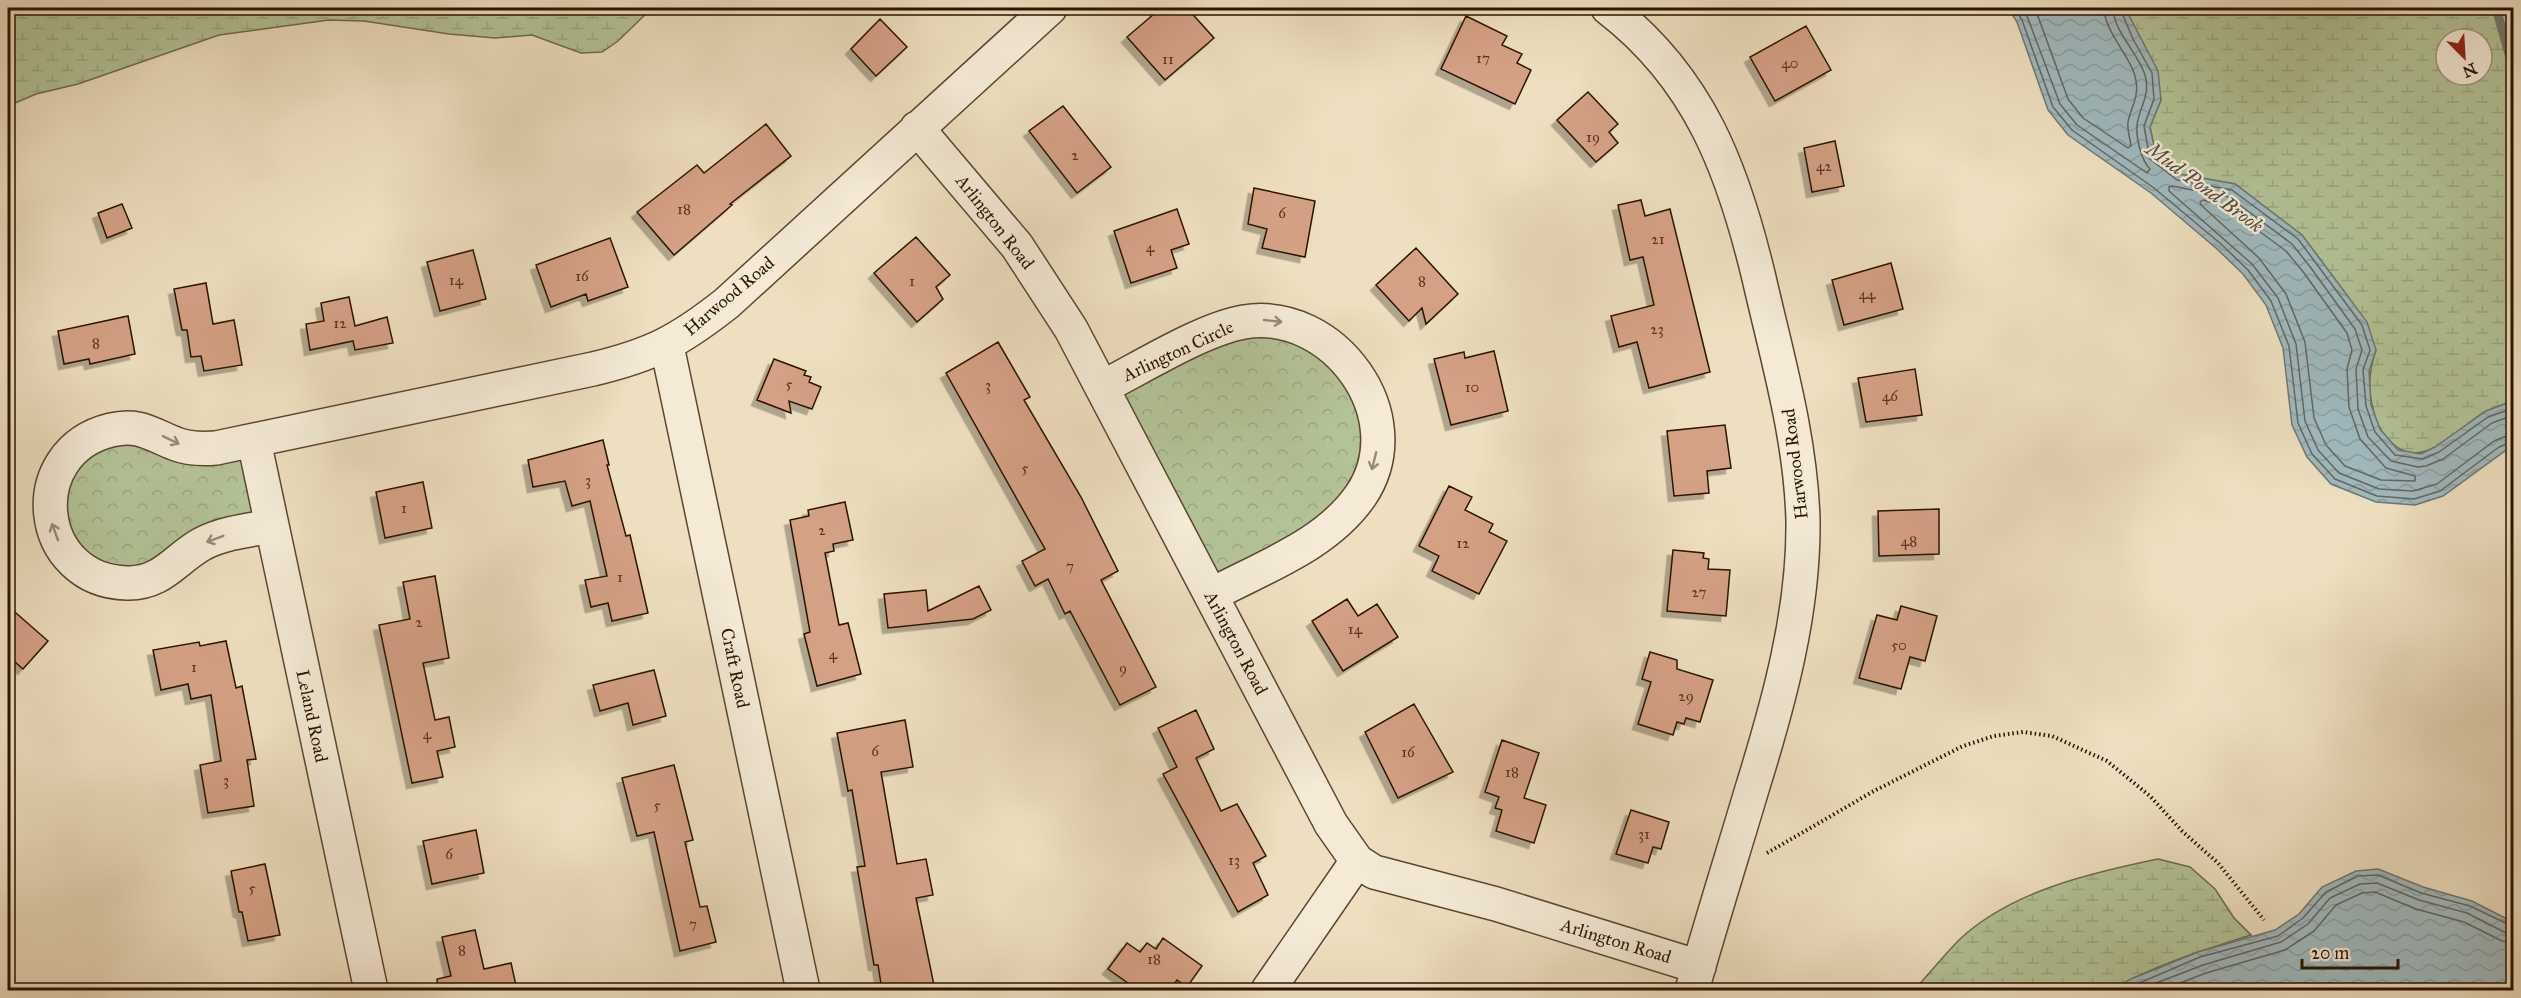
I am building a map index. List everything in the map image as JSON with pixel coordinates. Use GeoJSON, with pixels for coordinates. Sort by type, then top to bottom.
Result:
{"type":"FeatureCollection","features":[{"type":"Feature","properties":{"kind":"street","name":"Harwood Road"},"geometry":{"type":"LineString","coordinates":[[272,526],[224,536],[202,544],[169,570],[149,580],[129,583],[108,580],[90,574],[74,562],[62,548],[53,529],[50,510],[53,482],[67,456],[80,444],[95,435],[127,428],[144,430],[176,444],[195,449],[216,448],[593,369],[629,360],[667,346],[697,327],[727,303],[1050,8]]}},
{"type":"Feature","properties":{"kind":"street","name":"Harwood Road"},"geometry":{"type":"LineString","coordinates":[[1608,8],[1642,38],[1670,70],[1696,106],[1716,142],[1731,178],[1747,230],[1785,388],[1797,453],[1803,520],[1802,562],[1795,616],[1778,699],[1695,978]]}},
{"type":"Feature","properties":{"kind":"street","name":"Arlington Road"},"geometry":{"type":"LineString","coordinates":[[917,128],[1017,246],[1071,329],[1331,824],[1357,861],[1374,872],[1394,879],[1496,904],[1695,978]]}},
{"type":"Feature","properties":{"kind":"street","name":"Arlington Circle"},"geometry":{"type":"LineString","coordinates":[[1103,387],[1220,329],[1243,322],[1267,320],[1298,327],[1313,334],[1334,349],[1356,371],[1369,395],[1377,420],[1378,442],[1363,493],[1347,513],[1309,544],[1211,595]]}},
{"type":"Feature","properties":{"kind":"street","name":"Craft Road"},"geometry":{"type":"LineString","coordinates":[[667,346],[803,990]]}},
{"type":"Feature","properties":{"kind":"street","name":"Leland Road"},"geometry":{"type":"LineString","coordinates":[[254,441],[371,990]]}},
{"type":"Feature","properties":{"kind":"street"},"geometry":{"type":"LineString","coordinates":[[1268,990],[1357,861]]}},
{"type":"Feature","properties":{"kind":"path"},"geometry":{"type":"LineString","coordinates":[[1728,869],[1767,853],[1864,797],[1963,746],[1994,736],[2023,732],[2052,736],[2107,761],[2150,796],[2182,831],[2218,863],[2264,920]]}},
{"type":"Feature","properties":{"kind":"green space"},"geometry":{"type":"Polygon","coordinates":[[[8,8],[652,8],[618,41],[602,52],[581,53],[532,35],[495,38],[449,34],[364,21],[329,20],[219,35],[78,84],[36,94],[8,106],[8,8]]]}},
{"type":"Feature","properties":{"kind":"green space"},"geometry":{"type":"Polygon","coordinates":[[[2125,8],[2513,8],[2513,401],[2487,411],[2438,446],[2425,451],[2413,453],[2402,450],[2390,441],[2378,425],[2370,395],[2371,369],[2376,350],[2349,298],[2302,235],[2235,184],[2179,174],[2156,156],[2150,127],[2161,100],[2125,8]]]}},
{"type":"Feature","properties":{"kind":"green space"},"geometry":{"type":"Polygon","coordinates":[[[1267,320],[1369,395],[1363,493],[1211,595],[1103,387],[1267,320]]]}},
{"type":"Feature","properties":{"kind":"green space"},"geometry":{"type":"Polygon","coordinates":[[[254,441],[272,526],[108,580],[53,529],[80,444],[254,441]]]}},
{"type":"Feature","properties":{"kind":"green space"},"geometry":{"type":"Polygon","coordinates":[[[2158,859],[2190,867],[2215,889],[2234,918],[2251,935],[2197,952],[2111,990],[1914,990],[1960,939],[2003,908],[2053,886],[2158,859]]]}},
{"type":"Feature","properties":{"kind":"water"},"geometry":{"type":"Polygon","coordinates":[[[2008,8],[2125,8],[2158,71],[2161,100],[2150,127],[2156,156],[2179,174],[2235,184],[2302,235],[2367,322],[2376,350],[2369,371],[2371,405],[2380,429],[2398,450],[2421,454],[2435,447],[2486,411],[2513,401],[2513,445],[2443,496],[2415,505],[2376,502],[2331,484],[2307,457],[2292,425],[2283,348],[2266,305],[2243,274],[2217,249],[2151,193],[2068,135],[2048,110],[2017,22],[2008,8]]]}},
{"type":"Feature","properties":{"kind":"water"},"geometry":{"type":"Polygon","coordinates":[[[2378,869],[2423,887],[2472,901],[2513,922],[2513,990],[2111,990],[2131,979],[2198,952],[2275,930],[2299,914],[2322,887],[2356,871],[2378,869]]]}},
{"type":"Feature","properties":{"kind":"building"},"geometry":{"type":"Polygon","coordinates":[[[1161,8],[1187,8],[1214,38],[1165,80],[1127,37],[1161,8]]]}},
{"type":"Feature","properties":{"kind":"building"},"geometry":{"type":"Polygon","coordinates":[[[1466,16],[1507,36],[1502,45],[1522,54],[1517,63],[1531,70],[1515,104],[1441,69],[1466,16]]]}},
{"type":"Feature","properties":{"kind":"building"},"geometry":{"type":"Polygon","coordinates":[[[880,19],[907,47],[876,76],[851,49],[880,19]]]}},
{"type":"Feature","properties":{"kind":"building"},"geometry":{"type":"Polygon","coordinates":[[[1806,26],[1831,70],[1775,101],[1750,57],[1806,26]]]}},
{"type":"Feature","properties":{"kind":"building"},"geometry":{"type":"Polygon","coordinates":[[[1588,92],[1618,124],[1609,132],[1618,143],[1596,162],[1557,120],[1588,92]]]}},
{"type":"Feature","properties":{"kind":"building"},"geometry":{"type":"Polygon","coordinates":[[[1063,106],[1111,167],[1077,193],[1029,131],[1063,106]]]}},
{"type":"Feature","properties":{"kind":"building"},"geometry":{"type":"Polygon","coordinates":[[[766,124],[791,156],[730,204],[732,205],[674,255],[637,212],[697,165],[704,173],[766,124]]]}},
{"type":"Feature","properties":{"kind":"building"},"geometry":{"type":"Polygon","coordinates":[[[1835,141],[1844,186],[1812,192],[1804,148],[1835,141]]]}},
{"type":"Feature","properties":{"kind":"building"},"geometry":{"type":"Polygon","coordinates":[[[1254,188],[1315,201],[1305,257],[1262,248],[1267,229],[1248,224],[1254,188]]]}},
{"type":"Feature","properties":{"kind":"building"},"geometry":{"type":"Polygon","coordinates":[[[1641,200],[1645,216],[1670,209],[1710,372],[1649,388],[1637,342],[1619,347],[1611,316],[1654,305],[1643,257],[1630,260],[1618,205],[1641,200]]]}},
{"type":"Feature","properties":{"kind":"building"},"geometry":{"type":"Polygon","coordinates":[[[122,204],[132,228],[107,238],[98,213],[122,204]]]}},
{"type":"Feature","properties":{"kind":"building"},"geometry":{"type":"Polygon","coordinates":[[[1177,209],[1189,244],[1171,250],[1177,268],[1131,283],[1114,231],[1177,209]]]}},
{"type":"Feature","properties":{"kind":"building"},"geometry":{"type":"Polygon","coordinates":[[[916,237],[950,275],[936,287],[943,299],[917,322],[874,273],[916,237]]]}},
{"type":"Feature","properties":{"kind":"building"},"geometry":{"type":"Polygon","coordinates":[[[610,238],[628,287],[588,301],[586,294],[551,307],[536,265],[610,238]]]}},
{"type":"Feature","properties":{"kind":"building"},"geometry":{"type":"Polygon","coordinates":[[[1416,248],[1458,294],[1426,324],[1422,308],[1409,321],[1376,285],[1416,248]]]}},
{"type":"Feature","properties":{"kind":"building"},"geometry":{"type":"Polygon","coordinates":[[[473,250],[486,299],[440,311],[427,262],[473,250]]]}},
{"type":"Feature","properties":{"kind":"building"},"geometry":{"type":"Polygon","coordinates":[[[1891,263],[1903,309],[1844,325],[1832,280],[1891,263]]]}},
{"type":"Feature","properties":{"kind":"building"},"geometry":{"type":"Polygon","coordinates":[[[206,283],[213,324],[234,320],[242,365],[204,371],[201,356],[191,357],[187,330],[182,330],[174,289],[206,283]]]}},
{"type":"Feature","properties":{"kind":"building"},"geometry":{"type":"Polygon","coordinates":[[[349,297],[355,326],[387,317],[393,343],[355,350],[353,341],[310,350],[306,324],[324,321],[321,303],[349,297]]]}},
{"type":"Feature","properties":{"kind":"building"},"geometry":{"type":"Polygon","coordinates":[[[128,316],[135,354],[90,364],[89,359],[64,364],[58,331],[128,316]]]}},
{"type":"Feature","properties":{"kind":"building"},"geometry":{"type":"Polygon","coordinates":[[[998,342],[1030,397],[1024,400],[1081,497],[1118,571],[1101,580],[1156,687],[1120,705],[1070,611],[1065,614],[1048,579],[1035,586],[1022,561],[1045,549],[946,373],[998,342]]]}},
{"type":"Feature","properties":{"kind":"building"},"geometry":{"type":"Polygon","coordinates":[[[1494,351],[1508,411],[1451,425],[1434,359],[1464,352],[1465,358],[1494,351]]]}},
{"type":"Feature","properties":{"kind":"building"},"geometry":{"type":"Polygon","coordinates":[[[774,359],[806,371],[804,375],[811,377],[809,382],[821,387],[812,409],[789,401],[791,413],[757,400],[774,359]]]}},
{"type":"Feature","properties":{"kind":"building"},"geometry":{"type":"Polygon","coordinates":[[[1915,369],[1922,415],[1866,422],[1858,378],[1915,369]]]}},
{"type":"Feature","properties":{"kind":"building"},"geometry":{"type":"Polygon","coordinates":[[[1725,425],[1731,468],[1707,471],[1709,493],[1674,496],[1667,431],[1725,425]]]}},
{"type":"Feature","properties":{"kind":"building"},"geometry":{"type":"Polygon","coordinates":[[[603,440],[609,465],[607,465],[626,536],[630,535],[648,613],[612,621],[608,603],[591,607],[585,580],[607,576],[590,501],[572,506],[565,481],[533,487],[528,460],[603,440]]]}},
{"type":"Feature","properties":{"kind":"building"},"geometry":{"type":"Polygon","coordinates":[[[423,482],[432,528],[385,538],[376,492],[423,482]]]}},
{"type":"Feature","properties":{"kind":"building"},"geometry":{"type":"Polygon","coordinates":[[[1449,486],[1472,497],[1465,510],[1493,524],[1489,532],[1507,541],[1479,594],[1432,571],[1439,556],[1419,546],[1449,486]]]}},
{"type":"Feature","properties":{"kind":"building"},"geometry":{"type":"Polygon","coordinates":[[[845,502],[853,540],[833,544],[834,551],[825,553],[839,625],[848,623],[861,674],[817,686],[804,634],[810,632],[790,520],[809,516],[808,510],[845,502]]]}},
{"type":"Feature","properties":{"kind":"building"},"geometry":{"type":"Polygon","coordinates":[[[1939,509],[1939,554],[1879,556],[1878,511],[1939,509]]]}},
{"type":"Feature","properties":{"kind":"building"},"geometry":{"type":"Polygon","coordinates":[[[1673,550],[1704,553],[1703,558],[1709,559],[1708,569],[1730,570],[1726,616],[1667,611],[1673,550]]]}},
{"type":"Feature","properties":{"kind":"building"},"geometry":{"type":"Polygon","coordinates":[[[435,576],[449,658],[423,663],[435,720],[449,717],[455,747],[437,751],[443,777],[412,783],[379,625],[410,619],[403,582],[435,576]]]}},
{"type":"Feature","properties":{"kind":"building"},"geometry":{"type":"Polygon","coordinates":[[[979,586],[991,610],[973,619],[888,628],[884,594],[926,590],[928,611],[979,586]]]}},
{"type":"Feature","properties":{"kind":"building"},"geometry":{"type":"Polygon","coordinates":[[[1347,599],[1358,616],[1377,604],[1398,637],[1343,671],[1312,621],[1347,599]]]}},
{"type":"Feature","properties":{"kind":"building"},"geometry":{"type":"Polygon","coordinates":[[[8,606],[48,641],[23,669],[8,656],[8,606]]]}},
{"type":"Feature","properties":{"kind":"building"},"geometry":{"type":"Polygon","coordinates":[[[1901,606],[1937,616],[1925,661],[1910,657],[1901,689],[1859,678],[1877,615],[1897,620],[1901,606]]]}},
{"type":"Feature","properties":{"kind":"building"},"geometry":{"type":"Polygon","coordinates":[[[226,641],[236,688],[242,686],[256,759],[247,760],[254,806],[208,813],[200,765],[221,761],[211,695],[191,699],[188,684],[161,690],[153,650],[199,642],[200,646],[226,641]]]}},
{"type":"Feature","properties":{"kind":"building"},"geometry":{"type":"Polygon","coordinates":[[[1650,652],[1677,660],[1677,669],[1713,680],[1700,722],[1686,718],[1684,724],[1677,722],[1673,735],[1638,724],[1651,682],[1642,679],[1650,652]]]}},
{"type":"Feature","properties":{"kind":"building"},"geometry":{"type":"Polygon","coordinates":[[[654,670],[666,716],[633,725],[628,703],[600,711],[593,685],[654,670]]]}},
{"type":"Feature","properties":{"kind":"building"},"geometry":{"type":"Polygon","coordinates":[[[1414,704],[1453,772],[1398,798],[1365,732],[1414,704]]]}},
{"type":"Feature","properties":{"kind":"building"},"geometry":{"type":"Polygon","coordinates":[[[1196,710],[1214,749],[1196,758],[1221,811],[1237,804],[1266,856],[1253,863],[1268,895],[1238,912],[1163,774],[1177,767],[1158,728],[1196,710]]]}},
{"type":"Feature","properties":{"kind":"building"},"geometry":{"type":"Polygon","coordinates":[[[905,720],[913,767],[881,772],[897,864],[926,859],[933,895],[916,898],[935,990],[882,990],[878,965],[874,965],[857,867],[865,866],[852,790],[848,791],[837,733],[905,720]]]}},
{"type":"Feature","properties":{"kind":"building"},"geometry":{"type":"Polygon","coordinates":[[[1502,740],[1539,753],[1524,798],[1546,805],[1534,843],[1496,831],[1502,810],[1495,808],[1499,797],[1485,792],[1502,740]]]}},
{"type":"Feature","properties":{"kind":"building"},"geometry":{"type":"Polygon","coordinates":[[[674,765],[693,840],[685,842],[700,907],[707,906],[716,942],[680,951],[654,832],[637,836],[622,778],[674,765]]]}},
{"type":"Feature","properties":{"kind":"building"},"geometry":{"type":"Polygon","coordinates":[[[1631,810],[1669,822],[1661,849],[1653,847],[1648,863],[1616,854],[1631,810]]]}},
{"type":"Feature","properties":{"kind":"building"},"geometry":{"type":"Polygon","coordinates":[[[476,830],[484,873],[432,884],[423,841],[476,830]]]}},
{"type":"Feature","properties":{"kind":"building"},"geometry":{"type":"Polygon","coordinates":[[[265,864],[280,935],[248,941],[242,912],[239,912],[231,871],[265,864]]]}},
{"type":"Feature","properties":{"kind":"building"},"geometry":{"type":"Polygon","coordinates":[[[475,930],[484,969],[511,963],[517,990],[438,990],[437,979],[451,976],[442,937],[475,930]]]}},
{"type":"Feature","properties":{"kind":"building"},"geometry":{"type":"Polygon","coordinates":[[[1163,938],[1202,966],[1187,987],[1177,980],[1170,990],[1138,990],[1108,969],[1127,943],[1140,952],[1147,943],[1156,949],[1163,938]]]}},
{"type":"Feature","properties":{"kind":"waterway","name":"Mud Pond Brook"},"geometry":{"type":"LineString","coordinates":[[2496,8],[2513,68],[2511,103],[2514,116]]}}]}
